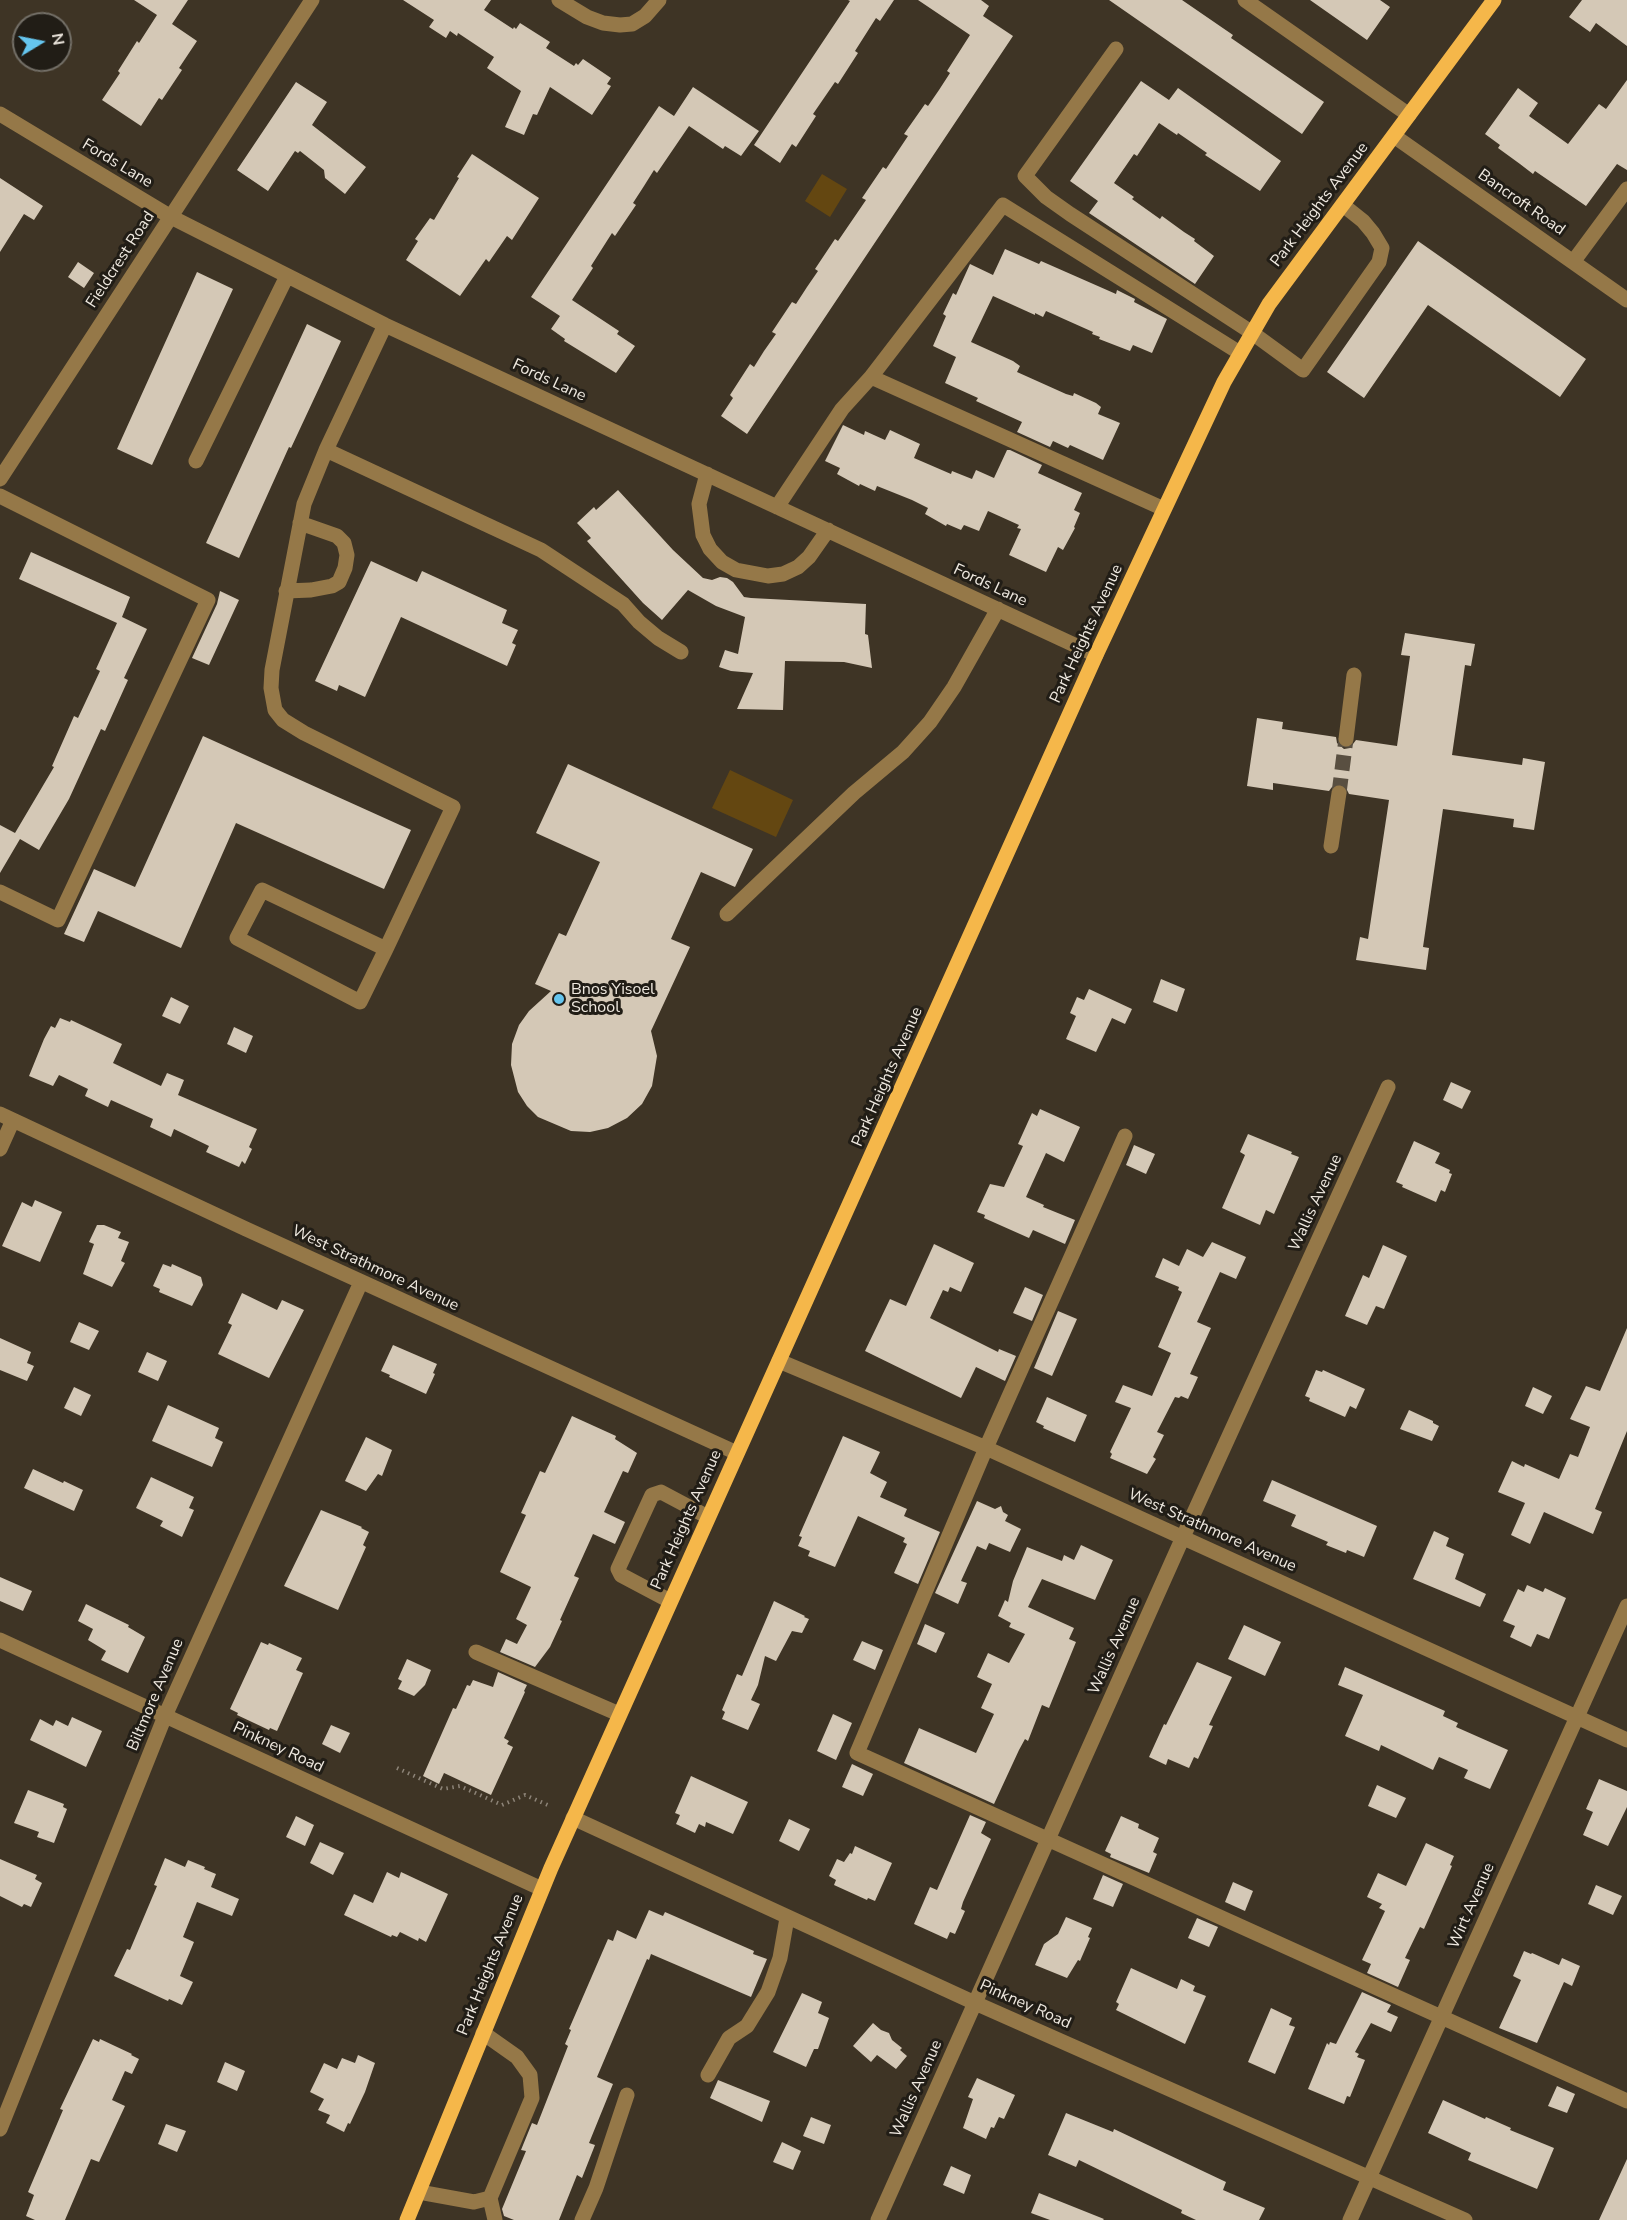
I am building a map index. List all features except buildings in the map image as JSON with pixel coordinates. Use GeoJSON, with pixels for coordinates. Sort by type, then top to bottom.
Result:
{"type":"FeatureCollection","features":[{"type":"Feature","properties":{"kind":"main road","name":"Park Heights Avenue"},"geometry":{"type":"LineString","coordinates":[[407,2220],[542,1888],[619,1714],[1096,655],[1219,392],[1269,304],[1494,0]]}},
{"type":"Feature","properties":{"kind":"street","name":"Fieldcrest Road"},"geometry":{"type":"LineString","coordinates":[[0,479],[312,0]]}},
{"type":"Feature","properties":{"kind":"street"},"geometry":{"type":"LineString","coordinates":[[559,0],[587,17],[603,23],[632,24],[645,16],[659,0]]}},
{"type":"Feature","properties":{"kind":"street"},"geometry":{"type":"LineString","coordinates":[[1245,0],[1409,115]]}},
{"type":"Feature","properties":{"kind":"street"},"geometry":{"type":"LineString","coordinates":[[1116,49],[1025,176],[1046,197],[1070,214],[1251,333],[1303,370],[1379,262],[1382,248],[1374,233],[1343,205]]}},
{"type":"Feature","properties":{"kind":"street","name":"Fords Lane"},"geometry":{"type":"LineString","coordinates":[[0,114],[171,217],[385,325],[1096,655]]}},
{"type":"Feature","properties":{"kind":"street","name":"Bancroft Road"},"geometry":{"type":"LineString","coordinates":[[1394,136],[1627,300]]}},
{"type":"Feature","properties":{"kind":"street"},"geometry":{"type":"LineString","coordinates":[[1573,262],[1627,189]]}},
{"type":"Feature","properties":{"kind":"street"},"geometry":{"type":"LineString","coordinates":[[777,507],[842,409],[871,377],[1003,205],[1240,352]]}},
{"type":"Feature","properties":{"kind":"street"},"geometry":{"type":"LineString","coordinates":[[196,461],[287,276]]}},
{"type":"Feature","properties":{"kind":"street"},"geometry":{"type":"LineString","coordinates":[[385,325],[326,450],[304,504],[286,591],[271,688],[275,710],[283,720],[304,733],[453,807],[386,949],[360,1002],[237,938],[262,890],[386,949]]}},
{"type":"Feature","properties":{"kind":"street"},"geometry":{"type":"LineString","coordinates":[[871,377],[1164,509]]}},
{"type":"Feature","properties":{"kind":"street"},"geometry":{"type":"LineString","coordinates":[[326,450],[541,550],[623,604],[658,638],[681,652]]}},
{"type":"Feature","properties":{"kind":"street"},"geometry":{"type":"LineString","coordinates":[[707,474],[699,504],[703,535],[710,549],[722,562],[736,570],[768,576],[783,574],[798,567],[809,557],[828,530]]}},
{"type":"Feature","properties":{"kind":"street"},"geometry":{"type":"LineString","coordinates":[[0,496],[208,600],[58,920],[0,892]]}},
{"type":"Feature","properties":{"kind":"street"},"geometry":{"type":"LineString","coordinates":[[286,591],[310,590],[339,582],[348,555],[344,543],[338,536],[300,522]]}},
{"type":"Feature","properties":{"kind":"street"},"geometry":{"type":"LineString","coordinates":[[727,914],[854,793],[903,752],[930,722],[954,687],[998,609]]}},
{"type":"Feature","properties":{"kind":"street"},"geometry":{"type":"LineString","coordinates":[[1346,739],[1354,675]]}},
{"type":"Feature","properties":{"kind":"street"},"geometry":{"type":"LineString","coordinates":[[1331,846],[1339,793]]}},
{"type":"Feature","properties":{"kind":"street","name":"Wallis Avenue"},"geometry":{"type":"LineString","coordinates":[[878,2220],[1183,1537],[1388,1087]]}},
{"type":"Feature","properties":{"kind":"street"},"geometry":{"type":"LineString","coordinates":[[0,1149],[7,1116]]}},
{"type":"Feature","properties":{"kind":"street","name":"West Strathmore Avenue"},"geometry":{"type":"LineString","coordinates":[[7,1116],[361,1282],[737,1453]]}},
{"type":"Feature","properties":{"kind":"street"},"geometry":{"type":"LineString","coordinates":[[1125,1136],[986,1448],[857,1753],[1627,2101]]}},
{"type":"Feature","properties":{"kind":"street","name":"Biltmore Avenue"},"geometry":{"type":"LineString","coordinates":[[0,2129],[165,1716],[361,1282]]}},
{"type":"Feature","properties":{"kind":"street","name":"West Strathmore Avenue"},"geometry":{"type":"LineString","coordinates":[[779,1362],[986,1448],[1627,1740]]}},
{"type":"Feature","properties":{"kind":"street"},"geometry":{"type":"LineString","coordinates":[[670,1601],[621,1575],[618,1569],[652,1495],[661,1492],[708,1517]]}},
{"type":"Feature","properties":{"kind":"street","name":"Wirt Avenue"},"geometry":{"type":"LineString","coordinates":[[1350,2220],[1627,1606]]}},
{"type":"Feature","properties":{"kind":"street","name":"Pinkney Road"},"geometry":{"type":"LineString","coordinates":[[0,1640],[542,1888]]}},
{"type":"Feature","properties":{"kind":"street"},"geometry":{"type":"LineString","coordinates":[[476,1652],[619,1714]]}},
{"type":"Feature","properties":{"kind":"street","name":"Pinkney Road"},"geometry":{"type":"LineString","coordinates":[[573,1818],[975,2003],[1465,2220]]}},
{"type":"Feature","properties":{"kind":"street"},"geometry":{"type":"LineString","coordinates":[[708,2075],[729,2038],[747,2026],[768,1992],[780,1958],[787,1918]]}},
{"type":"Feature","properties":{"kind":"street"},"geometry":{"type":"LineString","coordinates":[[483,2033],[517,2057],[530,2075],[532,2098],[490,2198],[495,2220]]}},
{"type":"Feature","properties":{"kind":"street"},"geometry":{"type":"LineString","coordinates":[[582,2220],[596,2188],[627,2095]]}},
{"type":"Feature","properties":{"kind":"street"},"geometry":{"type":"LineString","coordinates":[[419,2192],[474,2202],[490,2198]]}},
{"type":"Feature","properties":{"kind":"path"},"geometry":{"type":"LineString","coordinates":[[397,1768],[442,1789],[460,1786],[502,1805],[525,1795],[550,1806]]}},
{"type":"Feature","properties":{"kind":"shaded area"},"geometry":{"type":"Polygon","coordinates":[[[822,174],[847,189],[830,217],[805,201],[822,174]]]}},
{"type":"Feature","properties":{"kind":"shaded area"},"geometry":{"type":"Polygon","coordinates":[[[730,770],[793,800],[776,837],[712,808],[730,770]]]}},
{"type":"Feature","properties":{"kind":"tunnel"},"geometry":{"type":"LineString","coordinates":[[1339,793],[1346,739]]}},
{"type":"Feature","properties":{"kind":"place","name":"Bnos Yisoel School"},"geometry":{"type":"Point","coordinates":[559,999]}}]}
